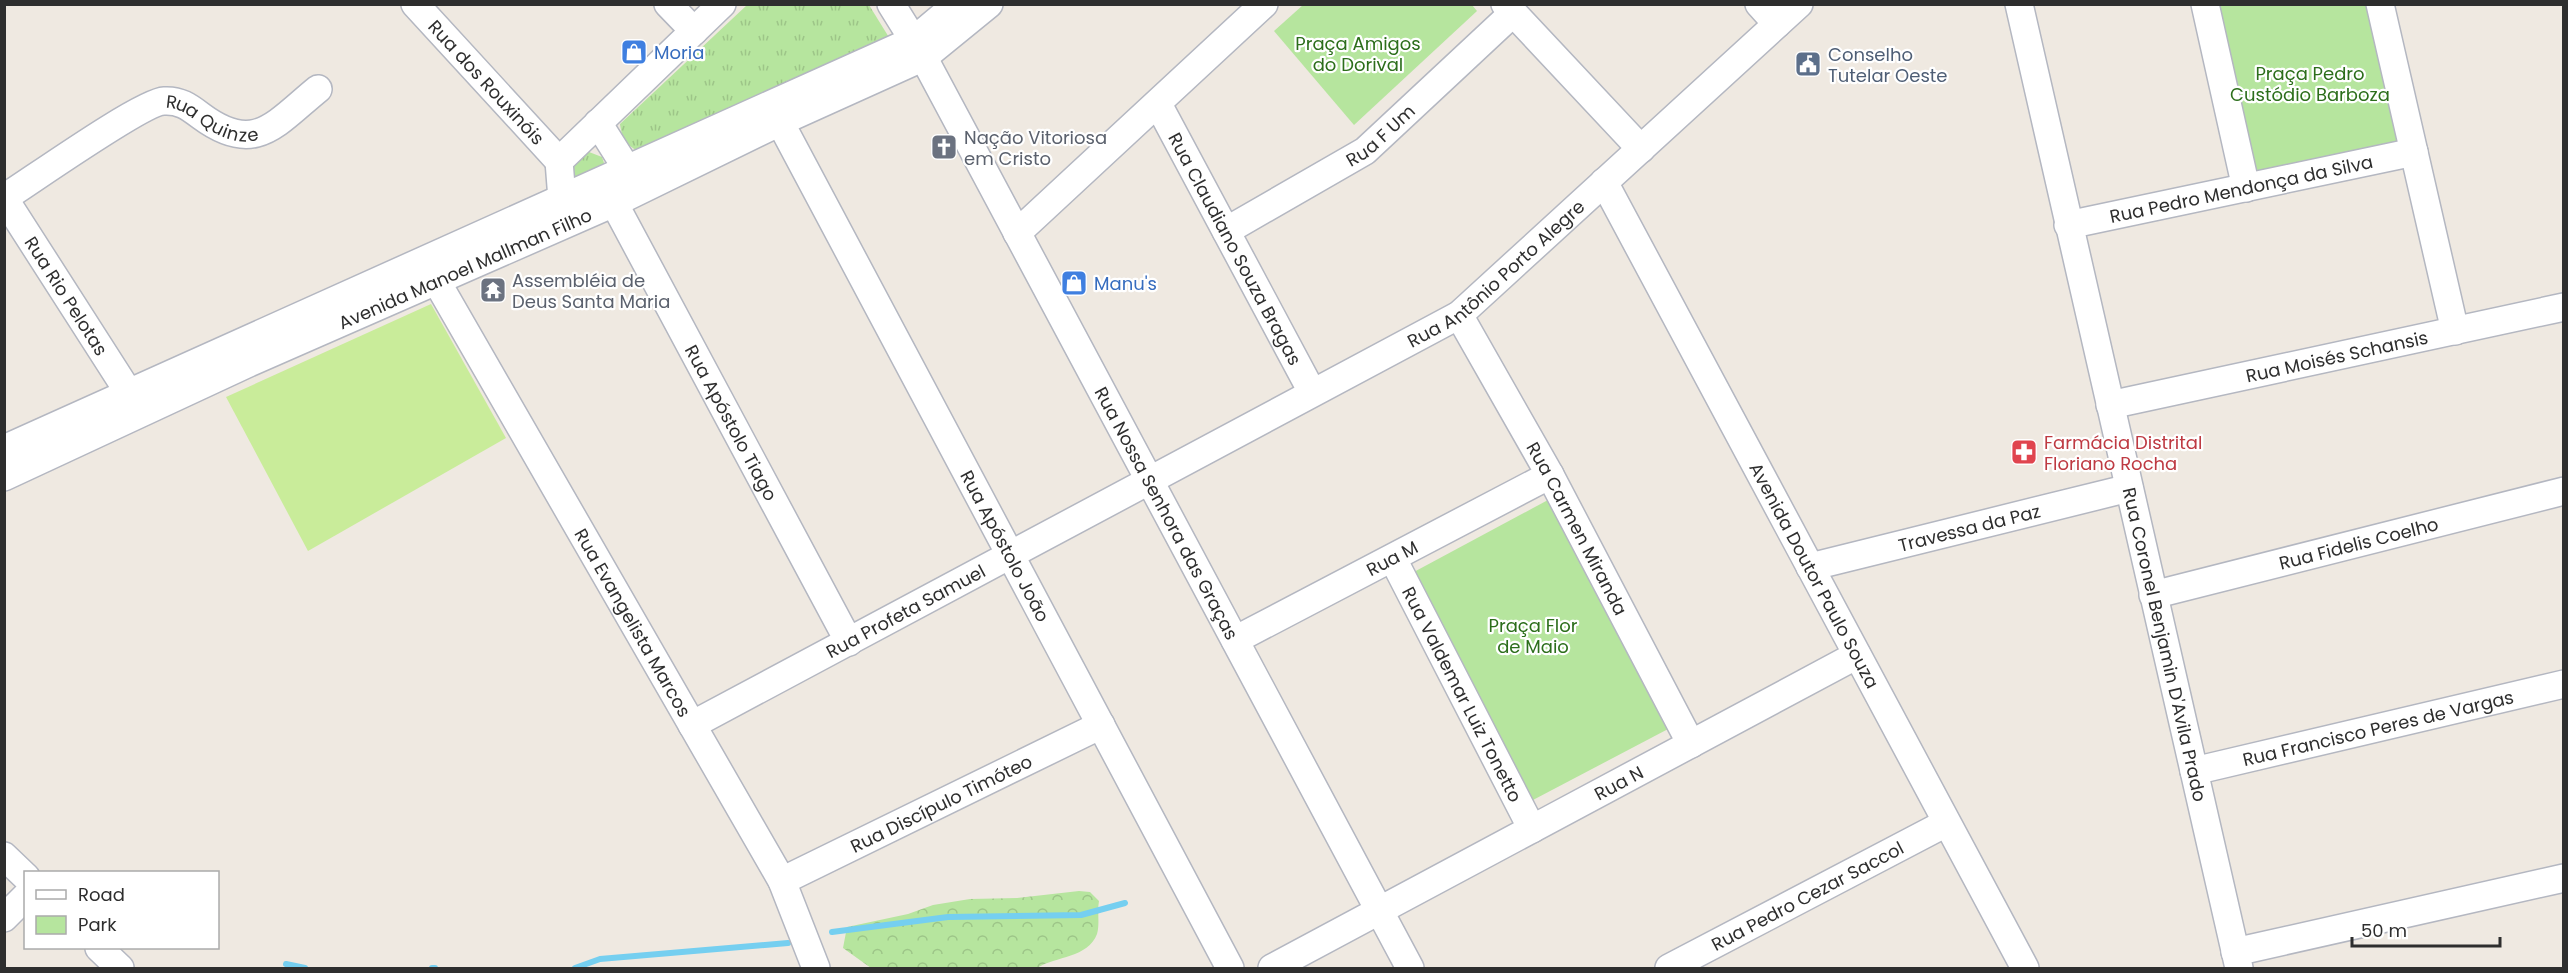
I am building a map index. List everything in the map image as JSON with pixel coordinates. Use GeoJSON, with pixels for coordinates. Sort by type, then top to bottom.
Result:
{"type":"FeatureCollection","features":[{"type":"Feature","properties":{"kind":"street","name":"Rua dos Rouxinóis"},"geometry":{"type":"LineString","coordinates":[[415,4],[559,161]]}},
{"type":"Feature","properties":{"kind":"street"},"geometry":{"type":"LineString","coordinates":[[668,4],[694,32]]}},
{"type":"Feature","properties":{"kind":"street"},"geometry":{"type":"LineString","coordinates":[[568,209],[559,161],[722,4]]}},
{"type":"Feature","properties":{"kind":"street","name":"Rua Nossa Senhora das Graças"},"geometry":{"type":"LineString","coordinates":[[891,4],[919,49],[1410,969]]}},
{"type":"Feature","properties":{"kind":"street"},"geometry":{"type":"LineString","coordinates":[[919,49],[957,4]]}},
{"type":"Feature","properties":{"kind":"street"},"geometry":{"type":"LineString","coordinates":[[919,49],[989,4]]}},
{"type":"Feature","properties":{"kind":"street"},"geometry":{"type":"LineString","coordinates":[[1017,233],[1264,4]]}},
{"type":"Feature","properties":{"kind":"street"},"geometry":{"type":"LineString","coordinates":[[1759,4],[1790,10]]}},
{"type":"Feature","properties":{"kind":"street","name":"Rua Coronel Benjamin D'Avila Prado"},"geometry":{"type":"LineString","coordinates":[[2019,4],[2237,960]]}},
{"type":"Feature","properties":{"kind":"street"},"geometry":{"type":"LineString","coordinates":[[2205,4],[2246,188]]}},
{"type":"Feature","properties":{"kind":"street"},"geometry":{"type":"LineString","coordinates":[[2380,4],[2455,330]]}},
{"type":"Feature","properties":{"kind":"street"},"geometry":{"type":"LineString","coordinates":[[1509,9],[1641,149]]}},
{"type":"Feature","properties":{"kind":"street","name":"Rua F Um"},"geometry":{"type":"LineString","coordinates":[[1226,231],[1365,151],[1509,9]]}},
{"type":"Feature","properties":{"kind":"street","name":"Rua Antônio Porto Alegre"},"geometry":{"type":"LineString","coordinates":[[1149,481],[1459,315],[1790,10]]}},
{"type":"Feature","properties":{"kind":"street","name":"Avenida Manoel Mallman Filho"},"geometry":{"type":"LineString","coordinates":[[4,449],[129,393],[568,209],[614,203],[780,122],[919,49]]}},
{"type":"Feature","properties":{"kind":"street","name":"Avenida Manoel Mallman Filho"},"geometry":{"type":"LineString","coordinates":[[4,477],[249,363],[437,282],[568,209],[627,169],[919,49]]}},
{"type":"Feature","properties":{"kind":"street","name":"Rua Quinze"},"geometry":{"type":"LineString","coordinates":[[4,198],[131,116],[162,101],[184,103],[221,130],[247,136],[268,130],[318,89]]}},
{"type":"Feature","properties":{"kind":"street","name":"Rua Claudiano Souza Bragas"},"geometry":{"type":"LineString","coordinates":[[1158,104],[1312,392]]}},
{"type":"Feature","properties":{"kind":"street","name":"Rua Apóstolo João"},"geometry":{"type":"LineString","coordinates":[[780,122],[1230,969]]}},
{"type":"Feature","properties":{"kind":"street"},"geometry":{"type":"LineString","coordinates":[[598,123],[627,169]]}},
{"type":"Feature","properties":{"kind":"street","name":"Rua Pedro Mendonça da Silva"},"geometry":{"type":"LineString","coordinates":[[2068,225],[2414,152]]}},
{"type":"Feature","properties":{"kind":"street","name":"Avenida Doutor Paulo Souza"},"geometry":{"type":"LineString","coordinates":[[1604,182],[2025,969]]}},
{"type":"Feature","properties":{"kind":"street","name":"Rua Rio Pelotas"},"geometry":{"type":"LineString","coordinates":[[4,198],[129,393]]}},
{"type":"Feature","properties":{"kind":"street","name":"Rua Apóstolo Tiago"},"geometry":{"type":"LineString","coordinates":[[614,203],[849,642]]}},
{"type":"Feature","properties":{"kind":"street","name":"Rua Evangelista Marcos"},"geometry":{"type":"LineString","coordinates":[[437,282],[782,881],[816,969]]}},
{"type":"Feature","properties":{"kind":"street","name":"Rua Moisés Schansis"},"geometry":{"type":"LineString","coordinates":[[2110,405],[2564,307]]}},
{"type":"Feature","properties":{"kind":"street","name":"Rua Carmen Miranda"},"geometry":{"type":"LineString","coordinates":[[1459,315],[1550,475],[1690,744]]}},
{"type":"Feature","properties":{"kind":"street","name":"Rua M"},"geometry":{"type":"LineString","coordinates":[[1235,640],[1550,475]]}},
{"type":"Feature","properties":{"kind":"street","name":"Rua Profeta Samuel"},"geometry":{"type":"LineString","coordinates":[[692,725],[1149,481]]}},
{"type":"Feature","properties":{"kind":"street","name":"Travessa da Paz"},"geometry":{"type":"LineString","coordinates":[[1810,567],[2129,488]]}},
{"type":"Feature","properties":{"kind":"street","name":"Rua Fidelis Coelho"},"geometry":{"type":"LineString","coordinates":[[2153,595],[2564,491]]}},
{"type":"Feature","properties":{"kind":"street","name":"Rua Valdemar Luiz Tonetto"},"geometry":{"type":"LineString","coordinates":[[1393,559],[1532,829]]}},
{"type":"Feature","properties":{"kind":"street","name":"Rua N"},"geometry":{"type":"LineString","coordinates":[[1272,969],[1857,655]]}},
{"type":"Feature","properties":{"kind":"street","name":"Rua Francisco Peres de Vargas"},"geometry":{"type":"LineString","coordinates":[[2194,771],[2564,684]]}},
{"type":"Feature","properties":{"kind":"street","name":"Rua Discípulo Timóteo"},"geometry":{"type":"LineString","coordinates":[[782,881],[1101,725]]}},
{"type":"Feature","properties":{"kind":"street","name":"Rua Pedro Cezar Saccol"},"geometry":{"type":"LineString","coordinates":[[1669,969],[1946,823]]}},
{"type":"Feature","properties":{"kind":"street"},"geometry":{"type":"LineString","coordinates":[[4,856],[24,875]]}},
{"type":"Feature","properties":{"kind":"street"},"geometry":{"type":"LineString","coordinates":[[2237,960],[2564,879]]}},
{"type":"Feature","properties":{"kind":"street"},"geometry":{"type":"LineString","coordinates":[[4,918],[24,898]]}},
{"type":"Feature","properties":{"kind":"street"},"geometry":{"type":"LineString","coordinates":[[100,949],[120,969]]}},
{"type":"Feature","properties":{"kind":"green space"},"geometry":{"type":"Polygon","coordinates":[[[747,5],[869,5],[890,39],[637,151],[623,141],[620,124],[747,5]]]}},
{"type":"Feature","properties":{"kind":"green space","name":"Praça Amigos do Dorival"},"geometry":{"type":"Polygon","coordinates":[[[1303,5],[1472,5],[1477,11],[1354,125],[1274,31],[1303,5]]]}},
{"type":"Feature","properties":{"kind":"green space","name":"Praça Pedro Custódio Barboza"},"geometry":{"type":"Polygon","coordinates":[[[2214,5],[2371,5],[2402,141],[2253,175],[2214,5]]]}},
{"type":"Feature","properties":{"kind":"green space"},"geometry":{"type":"Polygon","coordinates":[[[589,152],[602,157],[605,166],[571,183],[568,168],[576,156],[589,152]]]}},
{"type":"Feature","properties":{"kind":"green space"},"geometry":{"type":"Polygon","coordinates":[[[431,304],[506,438],[308,551],[226,397],[431,304]]]}},
{"type":"Feature","properties":{"kind":"green space","name":"Praça Flor de Maio"},"geometry":{"type":"Polygon","coordinates":[[[1548,500],[1670,728],[1533,800],[1412,573],[1548,500]]]}},
{"type":"Feature","properties":{"kind":"green space"},"geometry":{"type":"Polygon","coordinates":[[[1079,891],[1090,892],[1099,901],[1097,934],[1093,942],[1079,952],[1037,968],[871,968],[843,948],[847,927],[908,914],[933,905],[970,899],[1017,898],[1079,891]]]}},
{"type":"Feature","properties":{"kind":"waterway"},"geometry":{"type":"LineString","coordinates":[[832,932],[948,917],[1081,915],[1125,903]]}},
{"type":"Feature","properties":{"kind":"waterway"},"geometry":{"type":"LineString","coordinates":[[575,968],[600,959],[788,943]]}},
{"type":"Feature","properties":{"kind":"waterway"},"geometry":{"type":"LineString","coordinates":[[286,964],[305,968]]}},
{"type":"Feature","properties":{"kind":"place","name":"Moria"},"geometry":{"type":"Point","coordinates":[634,52]}},
{"type":"Feature","properties":{"kind":"place","name":"Conselho Tutelar Oeste"},"geometry":{"type":"Point","coordinates":[1808,64]}},
{"type":"Feature","properties":{"kind":"place","name":"Nação Vitoriosa em Cristo"},"geometry":{"type":"Point","coordinates":[944,147]}},
{"type":"Feature","properties":{"kind":"place","name":"Manu's"},"geometry":{"type":"Point","coordinates":[1074,283]}},
{"type":"Feature","properties":{"kind":"place","name":"Assembléia de Deus Santa Maria"},"geometry":{"type":"Point","coordinates":[493,290]}},
{"type":"Feature","properties":{"kind":"place","name":"Farmácia Distrital Floriano Rocha"},"geometry":{"type":"Point","coordinates":[2024,452]}}]}
